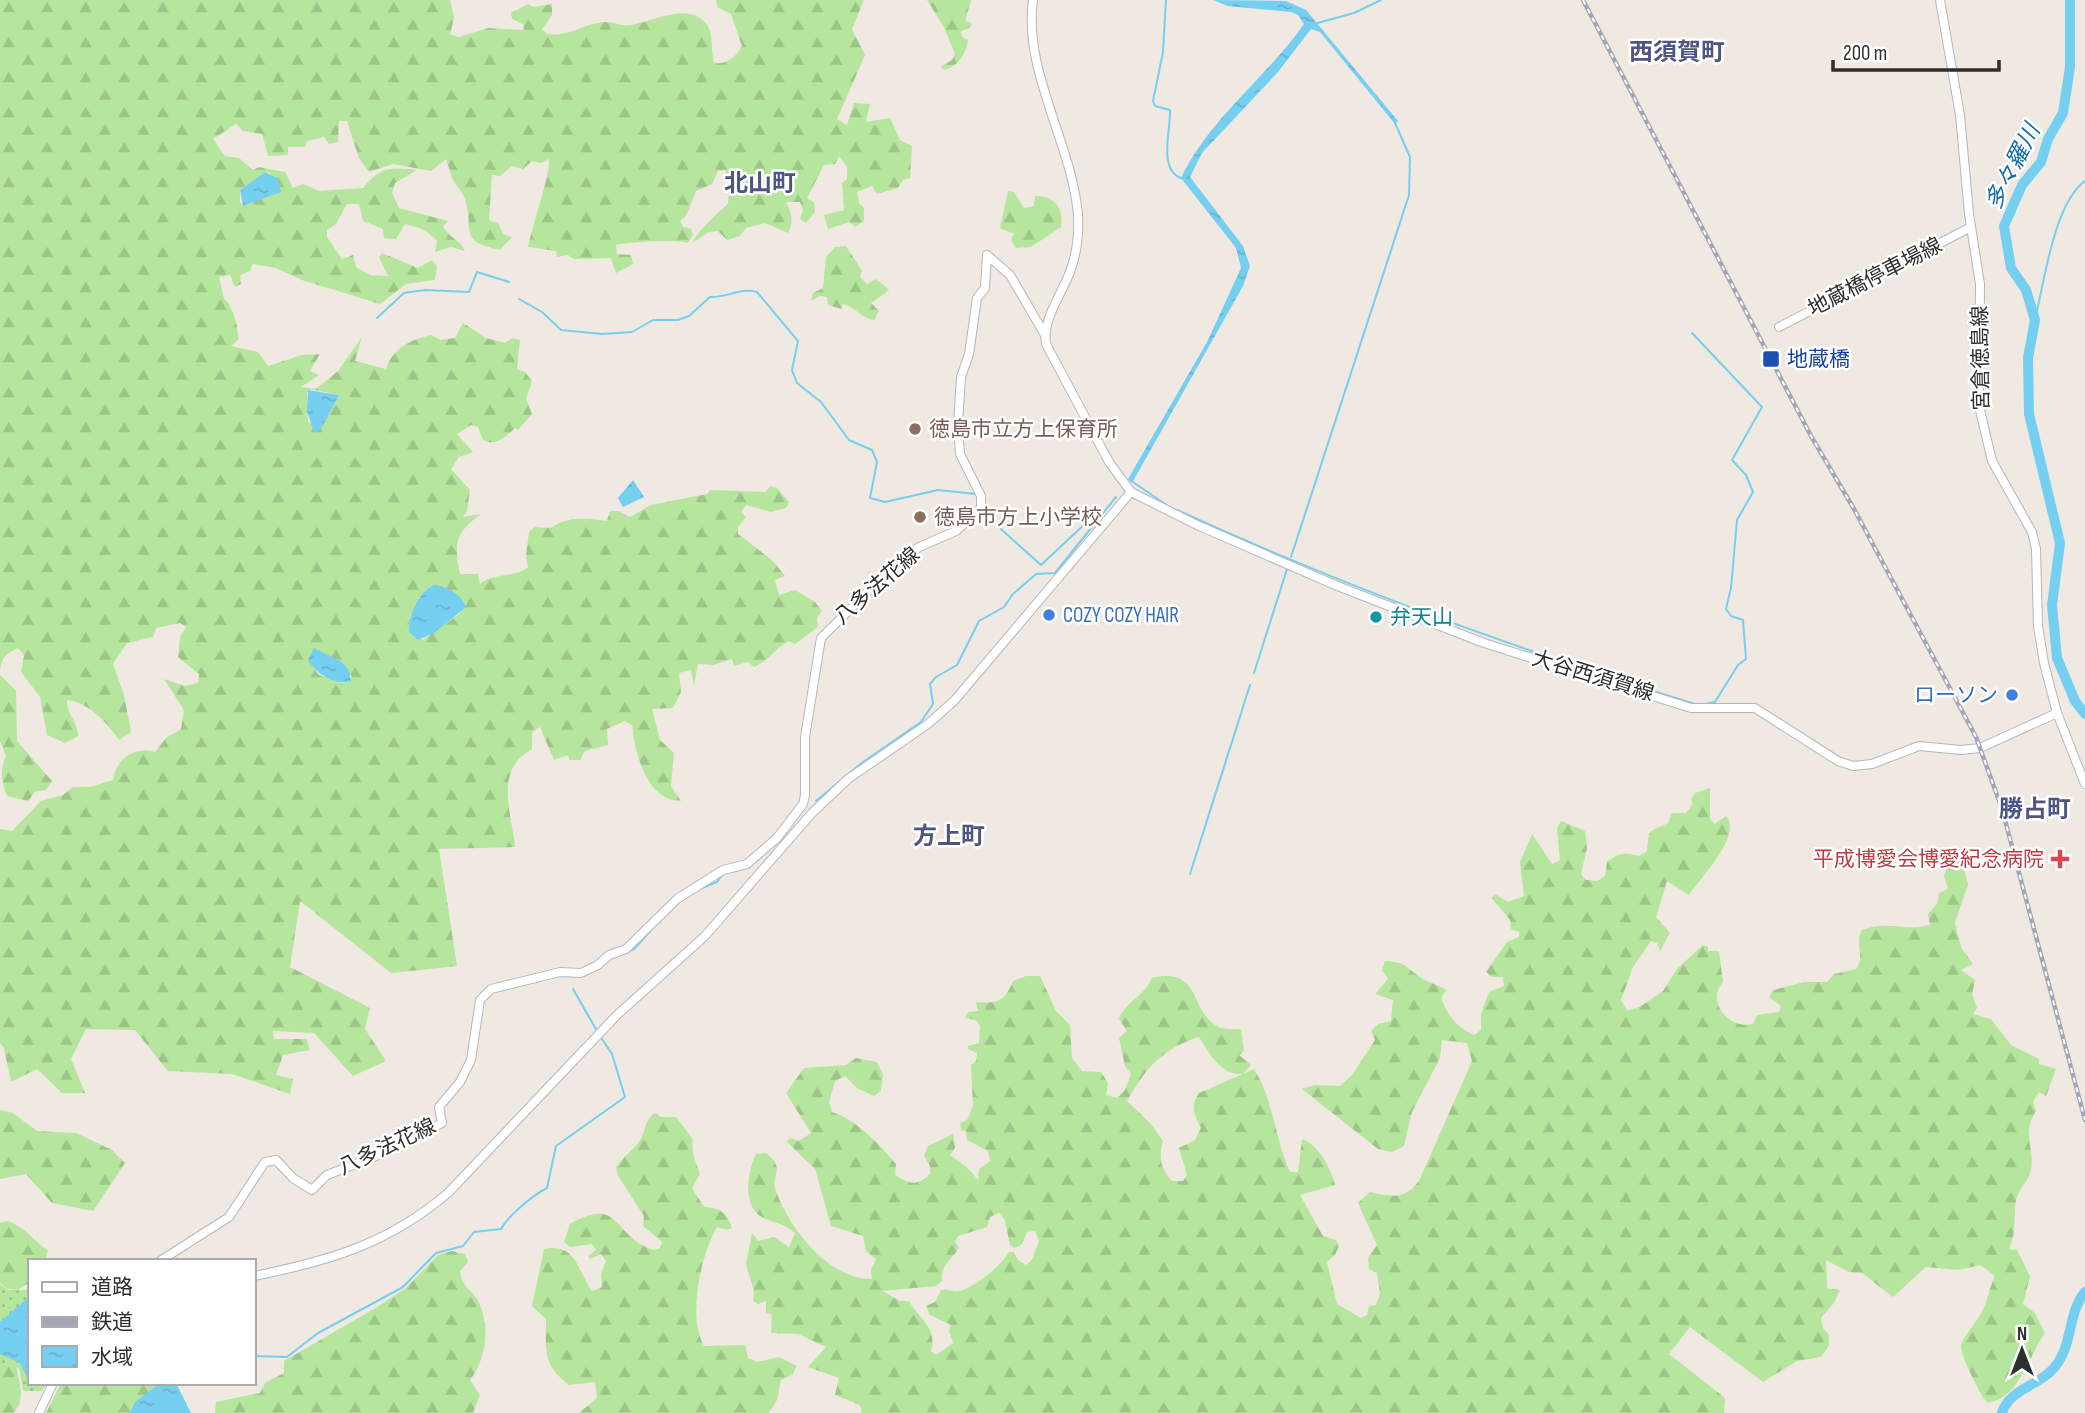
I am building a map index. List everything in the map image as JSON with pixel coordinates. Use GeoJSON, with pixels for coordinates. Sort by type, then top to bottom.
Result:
{"type":"FeatureCollection","features":[{"type":"Feature","properties":{"kind":"main road"},"geometry":{"type":"LineString","coordinates":[[1033,0],[1035,52],[1072,176],[1078,218],[1077,243],[1071,269],[1045,335]]}},
{"type":"Feature","properties":{"kind":"main road","name":"宮倉徳島線"},"geometry":{"type":"LineString","coordinates":[[1940,0],[1960,115],[1971,227],[1980,284],[1979,407],[1992,461],[2032,532],[2036,550],[2039,635],[2057,713],[2085,784]]}},
{"type":"Feature","properties":{"kind":"main road","name":"地蔵橋停車場線"},"geometry":{"type":"LineString","coordinates":[[1779,327],[1971,227]]}},
{"type":"Feature","properties":{"kind":"main road","name":"八多法花線"},"geometry":{"type":"LineString","coordinates":[[163,1259],[229,1217],[265,1162],[276,1160],[293,1178],[312,1190],[327,1175],[376,1156],[401,1138],[421,1134],[442,1123],[439,1107],[460,1082],[471,1060],[480,1000],[491,989],[560,972],[581,973],[609,955],[626,949],[677,898],[723,870],[747,864],[807,808],[929,724],[954,701],[1131,492],[1109,462],[1051,357],[1045,335],[1010,275],[987,255],[985,288],[977,298],[969,354],[961,377],[958,425],[958,447],[981,496],[981,508],[956,531],[919,547],[897,563],[821,638],[805,737],[807,808],[705,936],[617,1015],[475,1165],[426,1212],[362,1248],[256,1275]]}},
{"type":"Feature","properties":{"kind":"main road","name":"大谷西須賀線"},"geometry":{"type":"LineString","coordinates":[[1131,492],[1197,525],[1364,597],[1484,643],[1691,708],[1755,708],[1846,765],[1872,764],[1919,746],[1961,750],[1980,748],[2057,713]]}},
{"type":"Feature","properties":{"kind":"main road"},"geometry":{"type":"LineString","coordinates":[[39,1413],[52,1385]]}},
{"type":"Feature","properties":{"kind":"green space"},"geometry":{"type":"Polygon","coordinates":[[[0,0],[450,0],[454,18],[450,35],[459,37],[488,28],[524,30],[523,24],[512,19],[511,13],[528,4],[534,7],[552,4],[552,15],[542,29],[547,34],[562,34],[604,22],[631,25],[682,13],[701,18],[708,26],[714,63],[723,63],[731,59],[742,46],[731,14],[717,7],[716,0],[864,0],[852,29],[865,55],[837,119],[847,125],[854,103],[870,104],[866,122],[890,118],[900,140],[912,146],[910,178],[903,180],[898,188],[877,194],[872,186],[857,192],[859,203],[864,208],[864,221],[855,227],[849,222],[828,229],[824,215],[844,210],[842,183],[847,179],[847,167],[839,156],[835,164],[824,165],[807,198],[814,202],[815,212],[806,223],[800,219],[803,210],[800,202],[786,202],[792,218],[788,233],[765,223],[746,228],[740,236],[727,240],[718,231],[709,232],[692,243],[728,204],[729,180],[725,170],[718,171],[712,184],[696,191],[686,216],[680,221],[683,227],[691,229],[693,235],[688,243],[652,241],[616,245],[617,254],[631,255],[633,264],[616,273],[611,258],[574,259],[568,255],[557,257],[556,251],[528,247],[549,159],[541,163],[532,161],[523,169],[512,166],[500,176],[492,175],[489,220],[499,224],[503,234],[512,237],[500,250],[478,242],[470,233],[465,199],[453,180],[446,159],[431,171],[393,164],[369,172],[359,158],[347,121],[339,121],[338,142],[329,144],[324,137],[307,141],[305,147],[288,147],[288,155],[268,156],[262,134],[243,131],[236,124],[213,139],[225,156],[239,158],[253,170],[259,167],[285,172],[293,188],[303,184],[319,191],[363,188],[386,170],[417,170],[395,183],[392,193],[399,208],[448,221],[443,226],[445,230],[465,251],[451,247],[435,252],[437,241],[433,237],[405,224],[396,239],[384,238],[383,229],[363,221],[359,204],[347,204],[336,224],[327,230],[327,237],[342,259],[353,255],[356,267],[370,275],[388,276],[379,257],[382,253],[418,268],[432,260],[437,266],[435,280],[406,284],[380,304],[302,280],[276,268],[253,264],[250,271],[240,275],[241,284],[235,287],[230,275],[219,277],[224,299],[233,312],[238,330],[238,340],[231,346],[258,352],[268,366],[302,355],[320,354],[310,371],[319,375],[301,387],[316,389],[338,371],[362,337],[355,361],[386,369],[403,346],[431,335],[441,340],[455,338],[463,323],[486,338],[505,343],[512,338],[520,340],[517,369],[525,372],[532,381],[526,399],[532,414],[518,430],[515,428],[496,442],[483,440],[478,427],[471,425],[457,434],[473,452],[459,457],[451,469],[470,490],[467,512],[462,517],[481,514],[466,527],[458,540],[460,574],[478,574],[480,584],[492,578],[523,571],[528,567],[526,555],[529,532],[535,527],[551,528],[564,521],[578,519],[607,521],[610,511],[618,511],[630,517],[651,505],[707,494],[710,490],[766,492],[770,486],[777,488],[789,502],[786,508],[771,512],[746,505],[741,512],[746,517],[738,527],[738,534],[773,561],[785,576],[775,580],[779,595],[795,590],[815,602],[822,611],[817,618],[818,627],[795,644],[789,641],[784,644],[764,662],[754,667],[748,662],[734,666],[732,659],[713,665],[698,664],[694,686],[691,670],[679,673],[681,692],[673,708],[652,709],[660,740],[674,753],[671,786],[681,801],[669,799],[651,784],[640,761],[632,725],[625,721],[607,729],[608,745],[585,751],[580,760],[570,760],[568,755],[554,760],[540,727],[532,732],[532,749],[520,758],[509,779],[509,805],[515,847],[439,849],[457,966],[391,973],[300,901],[290,967],[370,1008],[365,1029],[386,1061],[353,1076],[314,1033],[273,1031],[274,1039],[307,1039],[309,1050],[283,1055],[276,1075],[293,1079],[290,1094],[232,1074],[168,1071],[135,1030],[86,1029],[71,1059],[85,1093],[62,1093],[37,1069],[11,1082],[4,1048],[0,1043],[0,829],[12,831],[41,801],[63,795],[73,787],[90,787],[113,780],[122,760],[133,753],[155,752],[166,738],[181,729],[184,710],[164,679],[185,686],[198,683],[199,674],[178,657],[180,637],[186,627],[180,623],[156,628],[153,637],[127,643],[113,664],[124,695],[131,732],[119,740],[97,714],[67,700],[78,736],[65,743],[47,735],[40,697],[21,672],[24,655],[18,648],[4,658],[0,675],[0,0]],[[265,172],[240,190],[240,202],[243,206],[254,202],[271,173],[265,172]],[[311,389],[307,393],[308,422],[321,429],[339,395],[311,389]],[[433,585],[415,605],[409,626],[409,632],[423,640],[459,614],[466,604],[455,593],[433,585]],[[325,655],[312,666],[319,675],[343,683],[352,677],[342,662],[325,655]]]}},
{"type":"Feature","properties":{"kind":"green space"},"geometry":{"type":"Polygon","coordinates":[[[927,0],[971,0],[965,21],[972,23],[970,28],[961,31],[962,37],[968,40],[965,50],[958,62],[945,70],[940,67],[952,60],[955,54],[944,27],[927,0]]]}},
{"type":"Feature","properties":{"kind":"green space"},"geometry":{"type":"Polygon","coordinates":[[[1008,191],[1014,192],[1024,208],[1034,206],[1035,196],[1053,201],[1061,214],[1061,227],[1031,247],[1016,248],[1011,240],[1014,234],[1000,228],[1008,191]]]}},
{"type":"Feature","properties":{"kind":"green space"},"geometry":{"type":"Polygon","coordinates":[[[846,246],[862,271],[860,277],[867,284],[876,279],[889,290],[871,303],[879,311],[874,320],[846,305],[842,304],[842,309],[828,305],[827,297],[820,296],[811,301],[813,293],[823,288],[826,257],[835,247],[846,246]]]}},
{"type":"Feature","properties":{"kind":"green space"},"geometry":{"type":"Polygon","coordinates":[[[0,675],[16,691],[17,741],[52,781],[46,790],[35,792],[28,801],[7,796],[2,776],[6,756],[0,741],[0,675]]]}},
{"type":"Feature","properties":{"kind":"green space"},"geometry":{"type":"Polygon","coordinates":[[[1710,788],[1710,819],[1715,824],[1726,816],[1730,824],[1725,845],[1689,895],[1667,881],[1656,917],[1670,933],[1660,951],[1657,943],[1651,941],[1633,967],[1621,1000],[1627,1011],[1641,1006],[1663,991],[1677,969],[1703,945],[1708,947],[1708,951],[1719,951],[1723,982],[1718,990],[1719,1006],[1729,1019],[1744,1025],[1753,1024],[1757,1015],[1779,1012],[1781,1006],[1769,997],[1773,990],[1804,982],[1827,982],[1834,974],[1856,969],[1860,960],[1859,940],[1862,930],[1880,926],[1930,925],[1928,914],[1937,904],[1939,893],[1948,889],[1944,876],[1950,859],[1961,858],[1968,884],[1955,923],[1961,947],[1973,964],[1961,970],[1975,980],[1972,994],[1977,1008],[1973,1014],[1991,1019],[2011,1045],[2039,1059],[2039,1064],[2056,1069],[2046,1096],[2039,1092],[2033,1102],[2036,1111],[2029,1127],[2031,1170],[2016,1200],[2014,1231],[2009,1249],[2017,1250],[2030,1276],[2023,1304],[2035,1313],[2045,1333],[2016,1385],[1999,1399],[1988,1403],[1972,1376],[1961,1345],[1982,1312],[1995,1276],[1981,1265],[1958,1270],[1926,1267],[1893,1297],[1862,1273],[1849,1272],[1826,1260],[1827,1288],[1840,1290],[1834,1303],[1821,1318],[1823,1328],[1829,1335],[1829,1346],[1821,1357],[1797,1361],[1763,1382],[1690,1327],[1669,1354],[1725,1398],[1724,1413],[862,1413],[860,1405],[835,1395],[839,1378],[808,1367],[826,1347],[798,1334],[771,1333],[772,1315],[766,1313],[766,1301],[758,1304],[753,1301],[754,1291],[746,1264],[752,1233],[758,1241],[774,1237],[789,1247],[795,1233],[754,1211],[748,1187],[756,1154],[766,1153],[776,1164],[776,1191],[801,1236],[827,1262],[841,1271],[872,1279],[871,1270],[876,1259],[866,1251],[863,1236],[831,1226],[815,1169],[787,1142],[789,1138],[799,1141],[811,1133],[786,1093],[804,1068],[846,1065],[856,1058],[877,1062],[883,1074],[881,1091],[874,1096],[857,1088],[845,1076],[835,1081],[829,1102],[832,1112],[859,1127],[889,1156],[896,1164],[895,1175],[913,1183],[930,1174],[930,1166],[924,1156],[928,1146],[953,1134],[955,1148],[950,1155],[978,1181],[979,1169],[990,1161],[988,1151],[967,1140],[966,1131],[961,1130],[960,1123],[967,1120],[973,1106],[971,1065],[976,1061],[977,1053],[968,1049],[968,1046],[979,1043],[980,1026],[976,1020],[965,1018],[968,1012],[978,1011],[976,1002],[1000,1000],[1013,981],[1026,976],[1040,976],[1056,1011],[1070,1025],[1072,1058],[1082,1071],[1101,1072],[1108,1083],[1106,1095],[1117,1098],[1125,1090],[1131,1074],[1125,1066],[1119,1038],[1127,1031],[1119,1019],[1152,978],[1180,978],[1193,992],[1209,1020],[1221,1028],[1241,1029],[1244,1051],[1239,1055],[1251,1065],[1243,1074],[1254,1069],[1261,1081],[1290,1172],[1298,1172],[1302,1139],[1319,1152],[1331,1172],[1335,1185],[1300,1195],[1323,1236],[1336,1240],[1339,1246],[1335,1255],[1327,1262],[1337,1304],[1361,1318],[1367,1315],[1369,1306],[1376,1305],[1380,1293],[1377,1273],[1369,1269],[1368,1258],[1377,1245],[1358,1203],[1370,1192],[1398,1196],[1419,1181],[1472,1061],[1467,1043],[1442,1040],[1440,1058],[1412,1112],[1404,1146],[1392,1152],[1378,1149],[1302,1089],[1314,1085],[1340,1086],[1352,1075],[1375,1040],[1371,1031],[1378,1024],[1391,1021],[1393,1000],[1375,994],[1388,979],[1382,970],[1385,961],[1404,965],[1446,990],[1441,998],[1453,1020],[1474,1035],[1481,1030],[1481,1014],[1489,992],[1504,986],[1503,977],[1492,977],[1486,972],[1507,942],[1519,937],[1519,932],[1511,929],[1510,920],[1492,898],[1495,894],[1508,902],[1524,896],[1520,862],[1532,834],[1552,864],[1560,860],[1557,828],[1561,821],[1585,831],[1587,848],[1581,874],[1586,880],[1597,881],[1605,876],[1607,862],[1618,855],[1639,856],[1647,851],[1651,831],[1668,823],[1672,813],[1686,813],[1693,804],[1691,799],[1695,793],[1710,788]],[[1199,1037],[1174,1048],[1156,1061],[1141,1078],[1127,1101],[1150,1123],[1163,1141],[1162,1163],[1172,1181],[1183,1181],[1187,1175],[1179,1148],[1195,1140],[1201,1128],[1194,1110],[1199,1093],[1243,1074],[1235,1074],[1222,1067],[1199,1037]],[[999,1213],[990,1217],[987,1227],[958,1236],[955,1242],[959,1247],[943,1270],[942,1281],[936,1286],[882,1291],[900,1301],[909,1301],[930,1330],[931,1351],[936,1355],[953,1343],[949,1331],[951,1325],[930,1315],[926,1306],[935,1302],[941,1290],[958,1291],[972,1286],[994,1270],[1009,1252],[1014,1252],[1018,1260],[1026,1265],[1032,1260],[1039,1241],[1035,1231],[1027,1232],[1022,1244],[1015,1248],[1010,1245],[1005,1220],[999,1213]]]}},
{"type":"Feature","properties":{"kind":"green space"},"geometry":{"type":"Polygon","coordinates":[[[0,1110],[13,1113],[37,1131],[76,1133],[112,1150],[125,1163],[93,1211],[52,1203],[26,1174],[0,1179],[0,1110]]]}},
{"type":"Feature","properties":{"kind":"green space"},"geometry":{"type":"Polygon","coordinates":[[[655,1113],[661,1117],[676,1117],[692,1138],[693,1154],[700,1174],[692,1188],[704,1207],[722,1212],[732,1228],[727,1230],[717,1227],[701,1269],[696,1303],[699,1334],[704,1346],[745,1345],[748,1358],[758,1362],[779,1357],[797,1366],[792,1375],[781,1380],[777,1400],[769,1413],[579,1413],[597,1398],[595,1382],[569,1385],[554,1370],[547,1356],[546,1319],[532,1306],[544,1249],[563,1250],[574,1260],[592,1291],[602,1287],[601,1274],[606,1261],[601,1254],[590,1259],[588,1256],[596,1250],[592,1244],[570,1247],[564,1242],[570,1224],[587,1216],[608,1216],[640,1244],[653,1250],[660,1248],[662,1242],[643,1226],[644,1216],[618,1176],[616,1167],[639,1142],[649,1119],[655,1113]]]}},
{"type":"Feature","properties":{"kind":"green space"},"geometry":{"type":"Polygon","coordinates":[[[7,1221],[19,1226],[48,1250],[46,1259],[28,1259],[28,1283],[18,1290],[8,1289],[0,1283],[0,1223],[7,1221]]]}},
{"type":"Feature","properties":{"kind":"green space"},"geometry":{"type":"Polygon","coordinates":[[[452,1251],[465,1254],[468,1262],[460,1271],[461,1276],[464,1284],[477,1299],[484,1319],[483,1351],[470,1380],[480,1395],[473,1413],[215,1413],[216,1402],[260,1393],[265,1383],[284,1373],[284,1361],[374,1309],[406,1288],[438,1255],[452,1251]]]}},
{"type":"Feature","properties":{"kind":"green space"},"geometry":{"type":"Polygon","coordinates":[[[0,1284],[9,1290],[28,1290],[28,1385],[46,1385],[42,1391],[23,1391],[19,1368],[9,1365],[0,1369],[0,1284]]]}},
{"type":"Feature","properties":{"kind":"green space"},"geometry":{"type":"Polygon","coordinates":[[[0,1362],[16,1364],[21,1391],[20,1403],[14,1413],[0,1413],[0,1362]]]}},
{"type":"Feature","properties":{"kind":"green space"},"geometry":{"type":"Polygon","coordinates":[[[60,1385],[164,1385],[131,1413],[46,1413],[60,1385]]]}},
{"type":"Feature","properties":{"kind":"water"},"geometry":{"type":"Polygon","coordinates":[[[1213,0],[1286,1],[1306,10],[1398,121],[1395,124],[1320,32],[1311,29],[1278,72],[1202,153],[1190,177],[1243,246],[1250,266],[1243,286],[1132,483],[1128,479],[1207,342],[1241,268],[1236,248],[1181,178],[1222,117],[1304,24],[1298,15],[1291,12],[1228,6],[1213,0]]]}},
{"type":"Feature","properties":{"kind":"water"},"geometry":{"type":"Polygon","coordinates":[[[265,172],[277,178],[281,192],[243,206],[240,190],[265,172]]]}},
{"type":"Feature","properties":{"kind":"water"},"geometry":{"type":"Polygon","coordinates":[[[308,390],[339,395],[321,429],[314,433],[307,411],[308,390]]]}},
{"type":"Feature","properties":{"kind":"water"},"geometry":{"type":"Polygon","coordinates":[[[633,480],[644,497],[623,507],[618,498],[633,480]]]}},
{"type":"Feature","properties":{"kind":"water"},"geometry":{"type":"Polygon","coordinates":[[[433,585],[453,591],[466,607],[434,633],[418,640],[409,632],[410,619],[419,599],[433,585]]]}},
{"type":"Feature","properties":{"kind":"water"},"geometry":{"type":"Polygon","coordinates":[[[314,648],[342,662],[349,670],[351,681],[332,680],[316,670],[308,660],[314,648]]]}},
{"type":"Feature","properties":{"kind":"water"},"geometry":{"type":"Polygon","coordinates":[[[28,1298],[28,1380],[20,1363],[0,1354],[0,1322],[28,1298]]]}},
{"type":"Feature","properties":{"kind":"water"},"geometry":{"type":"Polygon","coordinates":[[[157,1385],[177,1385],[191,1413],[130,1413],[135,1402],[157,1385]]]}},
{"type":"Feature","properties":{"kind":"waterway"},"geometry":{"type":"LineString","coordinates":[[1166,0],[1163,52],[1153,101],[1155,106],[1170,110],[1168,159],[1175,175],[1183,179]]}},
{"type":"Feature","properties":{"kind":"waterway"},"geometry":{"type":"LineString","coordinates":[[1314,24],[1354,13],[1381,0]]}},
{"type":"Feature","properties":{"kind":"waterway","name":"多々羅川"},"geometry":{"type":"LineString","coordinates":[[2070,0],[2070,67],[2063,113],[2048,139],[2041,162],[2022,185],[2004,226],[2011,268],[2026,290],[2035,320],[2028,358],[2029,414],[2060,543],[2052,605],[2057,658],[2075,701],[2085,714]]}},
{"type":"Feature","properties":{"kind":"waterway"},"geometry":{"type":"LineString","coordinates":[[1291,557],[1409,195],[1410,157],[1395,123]]}},
{"type":"Feature","properties":{"kind":"waterway"},"geometry":{"type":"LineString","coordinates":[[2035,320],[2058,225],[2074,192],[2085,181]]}},
{"type":"Feature","properties":{"kind":"waterway"},"geometry":{"type":"LineString","coordinates":[[377,318],[404,293],[425,290],[469,292],[477,272],[509,282]]}},
{"type":"Feature","properties":{"kind":"waterway"},"geometry":{"type":"LineString","coordinates":[[519,299],[542,312],[561,330],[602,334],[632,332],[653,320],[678,320],[689,316],[710,297],[745,291],[757,292],[798,341],[792,370],[797,383],[821,402],[849,440],[872,450],[877,462],[870,498],[885,502],[938,490],[976,494]]}},
{"type":"Feature","properties":{"kind":"waterway"},"geometry":{"type":"LineString","coordinates":[[1692,333],[1762,407],[1732,460],[1746,475],[1753,492],[1737,520],[1731,588],[1726,609],[1731,616],[1743,620],[1746,659],[1738,665],[1715,702],[1704,704]]}},
{"type":"Feature","properties":{"kind":"waterway"},"geometry":{"type":"LineString","coordinates":[[1133,482],[1168,506]]}},
{"type":"Feature","properties":{"kind":"waterway"},"geometry":{"type":"LineString","coordinates":[[816,801],[863,762],[921,722],[933,704],[930,684],[936,677],[957,665],[979,621],[1004,607],[1013,594],[1036,574],[1055,573],[1116,497]]}},
{"type":"Feature","properties":{"kind":"waterway"},"geometry":{"type":"LineString","coordinates":[[1177,510],[1304,565],[1433,616],[1563,662],[1695,704]]}},
{"type":"Feature","properties":{"kind":"waterway"},"geometry":{"type":"LineString","coordinates":[[982,512],[1041,565],[1089,520],[1096,517]]}},
{"type":"Feature","properties":{"kind":"waterway"},"geometry":{"type":"LineString","coordinates":[[1254,673],[1287,569]]}},
{"type":"Feature","properties":{"kind":"waterway"},"geometry":{"type":"LineString","coordinates":[[1190,874],[1250,685]]}},
{"type":"Feature","properties":{"kind":"waterway"},"geometry":{"type":"LineString","coordinates":[[732,872],[750,867]]}},
{"type":"Feature","properties":{"kind":"waterway"},"geometry":{"type":"LineString","coordinates":[[702,888],[717,882],[723,874]]}},
{"type":"Feature","properties":{"kind":"waterway"},"geometry":{"type":"LineString","coordinates":[[616,956],[634,949],[652,929]]}},
{"type":"Feature","properties":{"kind":"waterway"},"geometry":{"type":"LineString","coordinates":[[587,974],[601,967]]}},
{"type":"Feature","properties":{"kind":"waterway"},"geometry":{"type":"LineString","coordinates":[[573,989],[597,1031]]}},
{"type":"Feature","properties":{"kind":"waterway"},"geometry":{"type":"LineString","coordinates":[[256,1356],[287,1357],[318,1333],[403,1287],[436,1253],[463,1246],[474,1232],[501,1229],[521,1206],[547,1188],[556,1146],[625,1097],[612,1054],[600,1036]]}},
{"type":"Feature","properties":{"kind":"waterway","name":"多々羅川"},"geometry":{"type":"LineString","coordinates":[[2002,1413],[2010,1399],[2045,1376],[2058,1362],[2067,1342],[2075,1311],[2085,1292]]}},
{"type":"Feature","properties":{"kind":"railway"},"geometry":{"type":"LineString","coordinates":[[1583,0],[1811,436],[1854,509],[1976,737],[2002,809],[2085,1120]]}},
{"type":"Feature","properties":{"kind":"place","name":"地蔵橋"},"geometry":{"type":"Point","coordinates":[1771,359]}},
{"type":"Feature","properties":{"kind":"place","name":"徳島市立方上保育所"},"geometry":{"type":"Point","coordinates":[915,429]}},
{"type":"Feature","properties":{"kind":"place","name":"徳島市方上小学校"},"geometry":{"type":"Point","coordinates":[920,517]}},
{"type":"Feature","properties":{"kind":"place","name":"COZY COZY HAIR"},"geometry":{"type":"Point","coordinates":[1049,615]}},
{"type":"Feature","properties":{"kind":"place","name":"弁天山"},"geometry":{"type":"Point","coordinates":[1376,617]}},
{"type":"Feature","properties":{"kind":"place","name":"ローソン"},"geometry":{"type":"Point","coordinates":[2012,695]}},
{"type":"Feature","properties":{"kind":"place","name":"平成博愛会博愛紀念病院"},"geometry":{"type":"Point","coordinates":[2060,859]}},
{"type":"Feature","properties":{"kind":"district","name":"西須賀町"},"geometry":{"type":"Point","coordinates":[1677,52]}},
{"type":"Feature","properties":{"kind":"district","name":"北山町"},"geometry":{"type":"Point","coordinates":[760,183]}},
{"type":"Feature","properties":{"kind":"district","name":"勝占町"},"geometry":{"type":"Point","coordinates":[2035,809]}},
{"type":"Feature","properties":{"kind":"district","name":"方上町"},"geometry":{"type":"Point","coordinates":[949,836]}}]}
